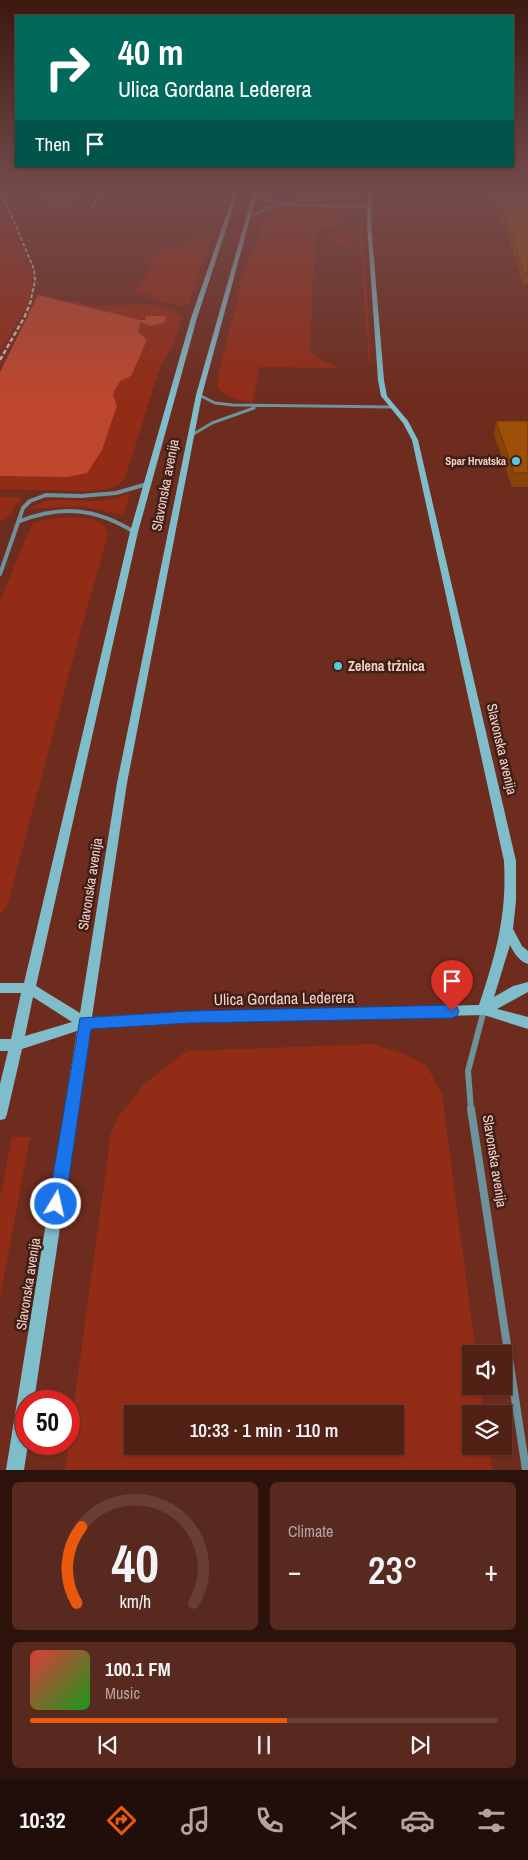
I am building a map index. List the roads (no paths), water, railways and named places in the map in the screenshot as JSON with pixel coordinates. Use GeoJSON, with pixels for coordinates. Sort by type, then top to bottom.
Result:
{"type":"FeatureCollection","features":[{"type":"Feature","properties":{"kind":"main road","name":"Slavonska avenija"},"geometry":{"type":"LineString","coordinates":[[0,1114],[134,532],[194,318],[213,262]]}},
{"type":"Feature","properties":{"kind":"main road","name":"Slavonska avenija"},"geometry":{"type":"LineString","coordinates":[[15,1470],[122,783],[199,395],[236,262]]}},
{"type":"Feature","properties":{"kind":"main road","name":"Slavonska avenija"},"geometry":{"type":"LineString","coordinates":[[373,262],[381,380],[384,396],[406,422],[416,440],[506,841],[512,882],[508,930],[484,1010]]}},
{"type":"Feature","properties":{"kind":"main road"},"geometry":{"type":"LineString","coordinates":[[508,930],[518,949],[528,959]]}},
{"type":"Feature","properties":{"kind":"main road","name":"Ulica Gordana Lederera"},"geometry":{"type":"LineString","coordinates":[[484,1010],[518,990],[528,987]]}},
{"type":"Feature","properties":{"kind":"main road"},"geometry":{"type":"LineString","coordinates":[[0,988],[29,988],[85,1023]]}},
{"type":"Feature","properties":{"kind":"main road","name":"Ulica Gordana Lederera"},"geometry":{"type":"LineString","coordinates":[[0,1045],[16,1045],[85,1023],[190,1017],[484,1010],[528,1023]]}},
{"type":"Feature","properties":{"kind":"street"},"geometry":{"type":"LineString","coordinates":[[199,395],[216,403],[257,407],[392,407]]}},
{"type":"Feature","properties":{"kind":"street"},"geometry":{"type":"LineString","coordinates":[[191,435],[212,423],[257,407]]}},
{"type":"Feature","properties":{"kind":"street"},"geometry":{"type":"LineString","coordinates":[[0,574],[23,508],[30,501],[46,495],[99,495],[116,493],[147,484]]}},
{"type":"Feature","properties":{"kind":"street"},"geometry":{"type":"LineString","coordinates":[[20,521],[36,514],[49,512],[88,513],[107,517],[134,532]]}},
{"type":"Feature","properties":{"kind":"street","name":"Slavonska avenija"},"geometry":{"type":"LineString","coordinates":[[484,1010],[468,1071],[468,1094],[526,1470]]}},
{"type":"Feature","properties":{"kind":"railway"},"geometry":{"type":"LineString","coordinates":[[31,262],[34,269],[35,281],[31,299]]}},
{"type":"Feature","properties":{"kind":"railway"},"geometry":{"type":"LineString","coordinates":[[0,360],[25,316],[32,298]]}},
{"type":"Feature","properties":{"kind":"place","name":"Spar Hrvatska"},"geometry":{"type":"Point","coordinates":[516,461]}},
{"type":"Feature","properties":{"kind":"place","name":"Zelena tržnica"},"geometry":{"type":"Point","coordinates":[338,666]}}]}
